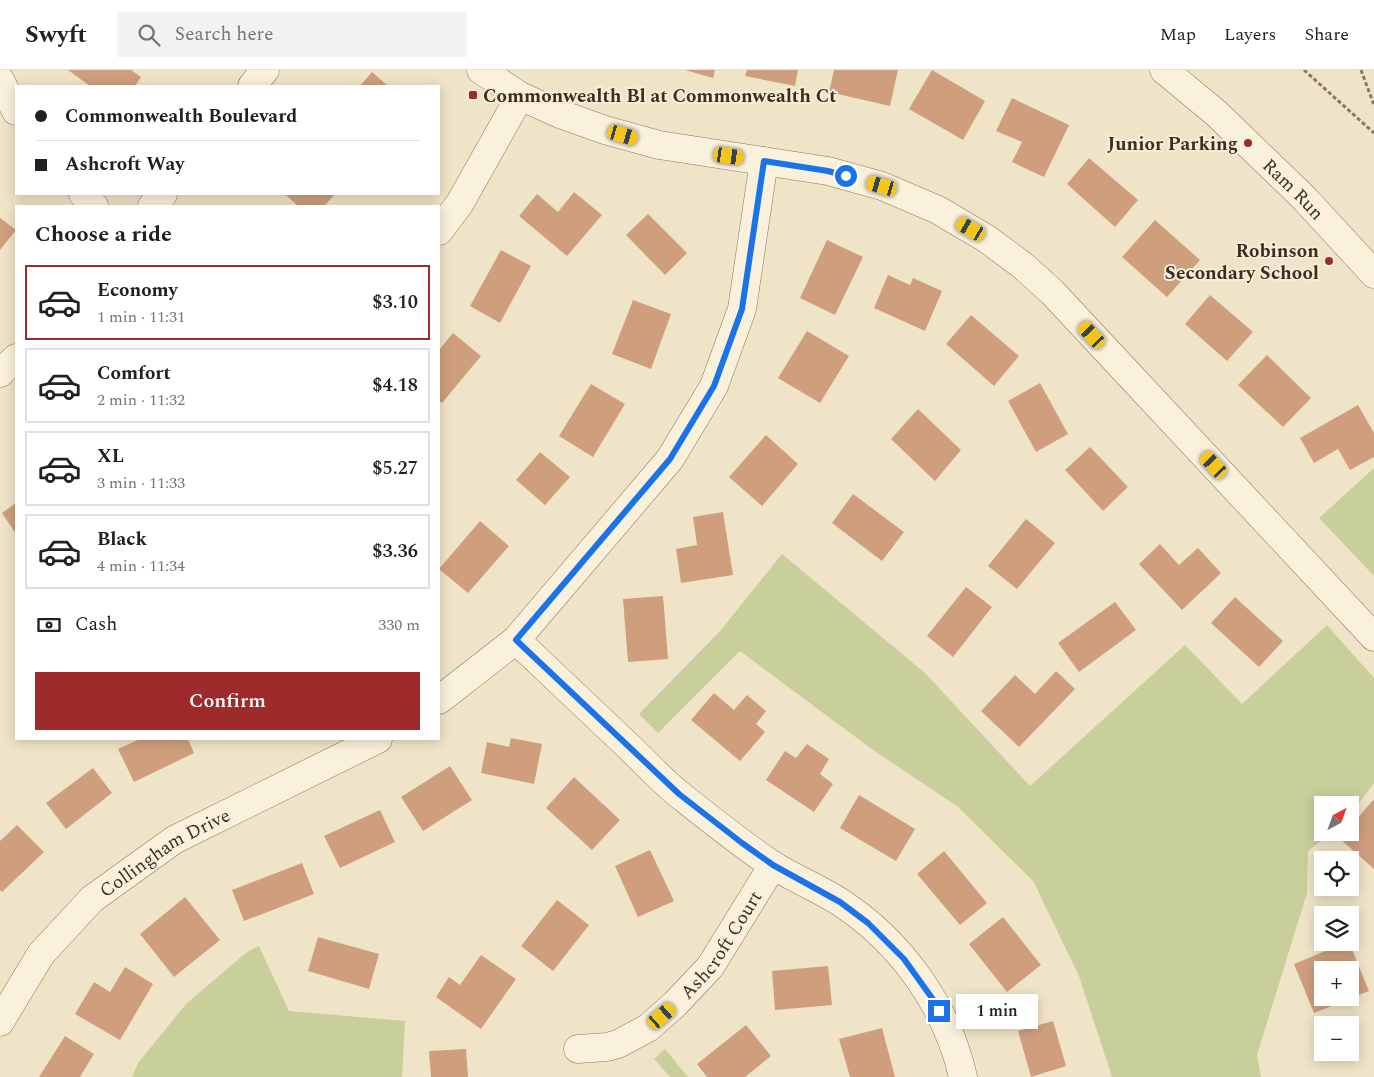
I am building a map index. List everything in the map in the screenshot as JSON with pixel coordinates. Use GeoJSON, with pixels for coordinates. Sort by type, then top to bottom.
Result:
{"type":"FeatureCollection","features":[{"type":"Feature","properties":{"kind":"street"},"geometry":{"type":"LineString","coordinates":[[253,85],[265,70]]}},
{"type":"Feature","properties":{"kind":"street"},"geometry":{"type":"LineString","coordinates":[[481,70],[520,96],[560,114],[605,130],[659,145],[828,171],[882,186],[938,210],[987,239],[1022,265],[1065,306],[1374,637]]}},
{"type":"Feature","properties":{"kind":"street","name":"Ram Run"},"geometry":{"type":"LineString","coordinates":[[1164,70],[1216,113],[1304,198],[1374,274]]}},
{"type":"Feature","properties":{"kind":"street"},"geometry":{"type":"LineString","coordinates":[[0,80],[15,109]]}},
{"type":"Feature","properties":{"kind":"street"},"geometry":{"type":"LineString","coordinates":[[440,229],[460,203],[520,96]]}},
{"type":"Feature","properties":{"kind":"street"},"geometry":{"type":"LineString","coordinates":[[440,699],[516,640],[670,459],[714,386],[742,309],[764,161]]}},
{"type":"Feature","properties":{"kind":"street"},"geometry":{"type":"LineString","coordinates":[[84,195],[93,205]]}},
{"type":"Feature","properties":{"kind":"street"},"geometry":{"type":"LineString","coordinates":[[153,205],[162,195]]}},
{"type":"Feature","properties":{"kind":"street"},"geometry":{"type":"LineString","coordinates":[[0,373],[15,359]]}},
{"type":"Feature","properties":{"kind":"street"},"geometry":{"type":"LineString","coordinates":[[516,640],[679,794],[773,865],[840,902],[868,923],[898,953],[932,998],[956,1049],[963,1077]]}},
{"type":"Feature","properties":{"kind":"street","name":"Collingham Drive"},"geometry":{"type":"LineString","coordinates":[[0,1022],[41,954],[92,899],[174,840],[376,740]]}},
{"type":"Feature","properties":{"kind":"street","name":"Ashcroft Court"},"geometry":{"type":"LineString","coordinates":[[578,1049],[608,1047],[618,1044],[648,1028],[675,1004],[710,967],[773,865]]}},
{"type":"Feature","properties":{"kind":"path"},"geometry":{"type":"LineString","coordinates":[[1304,70],[1374,133]]}},
{"type":"Feature","properties":{"kind":"path"},"geometry":{"type":"LineString","coordinates":[[1361,70],[1374,105]]}},
{"type":"Feature","properties":{"kind":"green space"},"geometry":{"type":"Polygon","coordinates":[[[1374,468],[1374,576],[1319,518],[1374,468]]]}},
{"type":"Feature","properties":{"kind":"green space"},"geometry":{"type":"Polygon","coordinates":[[[782,554],[925,673],[1030,786],[1185,645],[1242,704],[1327,625],[1374,678],[1374,783],[1359,803],[1359,796],[1314,796],[1314,841],[1321,841],[1308,851],[1307,893],[1257,1055],[1261,1077],[1112,1077],[1079,976],[1033,881],[958,807],[873,750],[740,651],[658,733],[639,714],[720,631],[782,554]]]}},
{"type":"Feature","properties":{"kind":"green space"},"geometry":{"type":"Polygon","coordinates":[[[259,946],[289,1011],[405,1021],[402,1077],[132,1077],[138,1063],[186,1004],[247,952],[259,946]]]}},
{"type":"Feature","properties":{"kind":"green space"},"geometry":{"type":"Polygon","coordinates":[[[665,1049],[688,1077],[670,1077],[654,1059],[665,1049]]]}},
{"type":"Feature","properties":{"kind":"building"},"geometry":{"type":"Polygon","coordinates":[[[68,70],[131,70],[141,77],[136,85],[89,85],[68,70]]]}},
{"type":"Feature","properties":{"kind":"building"},"geometry":{"type":"Polygon","coordinates":[[[685,70],[715,70],[713,78],[685,70]]]}},
{"type":"Feature","properties":{"kind":"building"},"geometry":{"type":"Polygon","coordinates":[[[747,70],[798,70],[795,86],[745,76],[747,70]]]}},
{"type":"Feature","properties":{"kind":"building"},"geometry":{"type":"Polygon","coordinates":[[[834,70],[898,70],[890,106],[829,92],[834,70]]]}},
{"type":"Feature","properties":{"kind":"building"},"geometry":{"type":"Polygon","coordinates":[[[932,70],[985,101],[963,140],[909,109],[932,70]]]}},
{"type":"Feature","properties":{"kind":"building"},"geometry":{"type":"Polygon","coordinates":[[[372,72],[387,85],[361,85],[372,72]]]}},
{"type":"Feature","properties":{"kind":"building"},"geometry":{"type":"Polygon","coordinates":[[[1012,98],[1069,125],[1044,177],[1012,162],[1022,142],[996,131],[1012,98]]]}},
{"type":"Feature","properties":{"kind":"building"},"geometry":{"type":"Polygon","coordinates":[[[1089,158],[1138,200],[1115,227],[1067,184],[1089,158]]]}},
{"type":"Feature","properties":{"kind":"building"},"geometry":{"type":"Polygon","coordinates":[[[574,192],[602,215],[567,256],[519,216],[537,194],[558,212],[574,192]]]}},
{"type":"Feature","properties":{"kind":"building"},"geometry":{"type":"Polygon","coordinates":[[[286,195],[334,195],[325,205],[297,205],[286,195]]]}},
{"type":"Feature","properties":{"kind":"building"},"geometry":{"type":"Polygon","coordinates":[[[648,214],[687,253],[665,275],[626,235],[648,214]]]}},
{"type":"Feature","properties":{"kind":"building"},"geometry":{"type":"Polygon","coordinates":[[[0,218],[15,231],[0,250],[0,218]]]}},
{"type":"Feature","properties":{"kind":"building"},"geometry":{"type":"Polygon","coordinates":[[[1155,220],[1200,260],[1167,297],[1122,257],[1155,220]]]}},
{"type":"Feature","properties":{"kind":"building"},"geometry":{"type":"Polygon","coordinates":[[[827,240],[863,257],[835,315],[800,298],[827,240]]]}},
{"type":"Feature","properties":{"kind":"building"},"geometry":{"type":"Polygon","coordinates":[[[501,250],[531,266],[500,323],[470,306],[501,250]]]}},
{"type":"Feature","properties":{"kind":"building"},"geometry":{"type":"Polygon","coordinates":[[[888,275],[910,285],[913,278],[942,291],[925,331],[874,308],[888,275]]]}},
{"type":"Feature","properties":{"kind":"building"},"geometry":{"type":"Polygon","coordinates":[[[1210,295],[1253,332],[1227,361],[1185,324],[1210,295]]]}},
{"type":"Feature","properties":{"kind":"building"},"geometry":{"type":"Polygon","coordinates":[[[633,300],[671,314],[651,369],[612,354],[633,300]]]}},
{"type":"Feature","properties":{"kind":"building"},"geometry":{"type":"Polygon","coordinates":[[[971,315],[1019,356],[994,386],[946,344],[971,315]]]}},
{"type":"Feature","properties":{"kind":"building"},"geometry":{"type":"Polygon","coordinates":[[[807,331],[849,356],[820,403],[778,378],[807,331]]]}},
{"type":"Feature","properties":{"kind":"building"},"geometry":{"type":"Polygon","coordinates":[[[453,333],[481,356],[442,403],[440,402],[440,349],[453,333]]]}},
{"type":"Feature","properties":{"kind":"building"},"geometry":{"type":"Polygon","coordinates":[[[1267,355],[1311,398],[1283,427],[1238,385],[1267,355]]]}},
{"type":"Feature","properties":{"kind":"building"},"geometry":{"type":"Polygon","coordinates":[[[1040,383],[1068,434],[1036,452],[1008,401],[1040,383]]]}},
{"type":"Feature","properties":{"kind":"building"},"geometry":{"type":"Polygon","coordinates":[[[591,384],[625,404],[593,457],[559,436],[591,384]]]}},
{"type":"Feature","properties":{"kind":"building"},"geometry":{"type":"Polygon","coordinates":[[[1358,405],[1374,433],[1374,457],[1350,470],[1338,449],[1314,463],[1300,438],[1358,405]]]}},
{"type":"Feature","properties":{"kind":"building"},"geometry":{"type":"Polygon","coordinates":[[[918,409],[961,450],[935,481],[891,439],[918,409]]]}},
{"type":"Feature","properties":{"kind":"building"},"geometry":{"type":"Polygon","coordinates":[[[766,435],[798,464],[762,506],[729,477],[766,435]]]}},
{"type":"Feature","properties":{"kind":"building"},"geometry":{"type":"Polygon","coordinates":[[[1090,447],[1128,487],[1103,511],[1065,470],[1090,447]]]}},
{"type":"Feature","properties":{"kind":"building"},"geometry":{"type":"Polygon","coordinates":[[[540,452],[570,477],[545,505],[516,480],[540,452]]]}},
{"type":"Feature","properties":{"kind":"building"},"geometry":{"type":"Polygon","coordinates":[[[853,494],[904,532],[882,561],[832,523],[853,494]]]}},
{"type":"Feature","properties":{"kind":"building"},"geometry":{"type":"Polygon","coordinates":[[[15,504],[15,532],[2,513],[15,504]]]}},
{"type":"Feature","properties":{"kind":"building"},"geometry":{"type":"Polygon","coordinates":[[[723,512],[733,575],[681,583],[676,549],[697,545],[693,517],[723,512]]]}},
{"type":"Feature","properties":{"kind":"building"},"geometry":{"type":"Polygon","coordinates":[[[1026,519],[1055,543],[1017,589],[988,566],[1026,519]]]}},
{"type":"Feature","properties":{"kind":"building"},"geometry":{"type":"Polygon","coordinates":[[[480,521],[509,546],[468,593],[440,568],[480,521]]]}},
{"type":"Feature","properties":{"kind":"building"},"geometry":{"type":"Polygon","coordinates":[[[1160,544],[1179,565],[1198,548],[1221,573],[1182,610],[1139,564],[1160,544]]]}},
{"type":"Feature","properties":{"kind":"building"},"geometry":{"type":"Polygon","coordinates":[[[966,587],[992,607],[953,657],[927,636],[966,587]]]}},
{"type":"Feature","properties":{"kind":"building"},"geometry":{"type":"Polygon","coordinates":[[[663,596],[668,659],[628,662],[623,599],[663,596]]]}},
{"type":"Feature","properties":{"kind":"building"},"geometry":{"type":"Polygon","coordinates":[[[1235,597],[1283,641],[1259,667],[1211,623],[1235,597]]]}},
{"type":"Feature","properties":{"kind":"building"},"geometry":{"type":"Polygon","coordinates":[[[1115,602],[1136,630],[1079,672],[1058,643],[1115,602]]]}},
{"type":"Feature","properties":{"kind":"building"},"geometry":{"type":"Polygon","coordinates":[[[1056,671],[1075,689],[1019,747],[981,711],[1015,675],[1035,694],[1056,671]]]}},
{"type":"Feature","properties":{"kind":"building"},"geometry":{"type":"Polygon","coordinates":[[[714,693],[734,710],[747,695],[766,711],[756,724],[765,732],[740,761],[691,720],[714,693]]]}},
{"type":"Feature","properties":{"kind":"building"},"geometry":{"type":"Polygon","coordinates":[[[511,738],[542,744],[534,784],[481,773],[487,742],[509,747],[511,738]]]}},
{"type":"Feature","properties":{"kind":"building"},"geometry":{"type":"Polygon","coordinates":[[[138,740],[188,740],[194,753],[134,782],[118,749],[138,740]]]}},
{"type":"Feature","properties":{"kind":"building"},"geometry":{"type":"Polygon","coordinates":[[[807,744],[829,759],[820,774],[833,784],[814,812],[766,780],[785,751],[796,758],[807,744]]]}},
{"type":"Feature","properties":{"kind":"building"},"geometry":{"type":"Polygon","coordinates":[[[450,766],[472,800],[423,831],[401,797],[450,766]]]}},
{"type":"Feature","properties":{"kind":"building"},"geometry":{"type":"Polygon","coordinates":[[[93,768],[112,793],[66,829],[46,803],[93,768]]]}},
{"type":"Feature","properties":{"kind":"building"},"geometry":{"type":"Polygon","coordinates":[[[574,777],[620,820],[592,850],[546,808],[574,777]]]}},
{"type":"Feature","properties":{"kind":"building"},"geometry":{"type":"Polygon","coordinates":[[[859,795],[915,829],[896,861],[840,828],[859,795]]]}},
{"type":"Feature","properties":{"kind":"building"},"geometry":{"type":"Polygon","coordinates":[[[1373,800],[1374,869],[1359,856],[1359,851],[1354,851],[1342,841],[1359,841],[1359,816],[1373,800]]]}},
{"type":"Feature","properties":{"kind":"building"},"geometry":{"type":"Polygon","coordinates":[[[380,810],[395,842],[340,868],[324,836],[380,810]]]}},
{"type":"Feature","properties":{"kind":"building"},"geometry":{"type":"Polygon","coordinates":[[[17,825],[44,852],[2,892],[0,890],[0,841],[17,825]]]}},
{"type":"Feature","properties":{"kind":"building"},"geometry":{"type":"Polygon","coordinates":[[[650,850],[674,901],[638,917],[615,866],[650,850]]]}},
{"type":"Feature","properties":{"kind":"building"},"geometry":{"type":"Polygon","coordinates":[[[944,851],[987,903],[960,925],[917,874],[944,851]]]}},
{"type":"Feature","properties":{"kind":"building"},"geometry":{"type":"Polygon","coordinates":[[[302,863],[314,894],[244,921],[232,890],[302,863]]]}},
{"type":"Feature","properties":{"kind":"building"},"geometry":{"type":"Polygon","coordinates":[[[185,897],[220,940],[174,977],[140,934],[185,897]]]}},
{"type":"Feature","properties":{"kind":"building"},"geometry":{"type":"Polygon","coordinates":[[[557,900],[589,925],[553,971],[521,946],[557,900]]]}},
{"type":"Feature","properties":{"kind":"building"},"geometry":{"type":"Polygon","coordinates":[[[1003,917],[1041,965],[1007,992],[969,944],[1003,917]]]}},
{"type":"Feature","properties":{"kind":"building"},"geometry":{"type":"Polygon","coordinates":[[[318,937],[379,954],[369,989],[308,971],[318,937]]]}},
{"type":"Feature","properties":{"kind":"building"},"geometry":{"type":"Polygon","coordinates":[[[1325,951],[1353,951],[1357,961],[1314,961],[1314,1006],[1332,1006],[1314,1013],[1294,964],[1325,951]]]}},
{"type":"Feature","properties":{"kind":"building"},"geometry":{"type":"Polygon","coordinates":[[[481,955],[516,979],[481,1029],[436,997],[449,977],[460,985],[481,955]]]}},
{"type":"Feature","properties":{"kind":"building"},"geometry":{"type":"Polygon","coordinates":[[[828,966],[832,1005],[775,1010],[772,971],[828,966]]]}},
{"type":"Feature","properties":{"kind":"building"},"geometry":{"type":"Polygon","coordinates":[[[1359,966],[1369,991],[1359,995],[1359,966]]]}},
{"type":"Feature","properties":{"kind":"building"},"geometry":{"type":"Polygon","coordinates":[[[125,967],[153,984],[120,1040],[75,1014],[94,982],[110,992],[125,967]]]}},
{"type":"Feature","properties":{"kind":"building"},"geometry":{"type":"Polygon","coordinates":[[[1053,1021],[1066,1066],[1031,1077],[1018,1031],[1053,1021]]]}},
{"type":"Feature","properties":{"kind":"building"},"geometry":{"type":"Polygon","coordinates":[[[746,1025],[771,1056],[745,1077],[707,1077],[697,1064],[746,1025]]]}},
{"type":"Feature","properties":{"kind":"building"},"geometry":{"type":"Polygon","coordinates":[[[882,1028],[895,1077],[850,1077],[839,1039],[882,1028]]]}},
{"type":"Feature","properties":{"kind":"building"},"geometry":{"type":"Polygon","coordinates":[[[65,1036],[94,1054],[80,1077],[39,1077],[65,1036]]]}},
{"type":"Feature","properties":{"kind":"building"},"geometry":{"type":"Polygon","coordinates":[[[466,1049],[468,1077],[431,1077],[429,1051],[466,1049]]]}},
{"type":"Feature","properties":{"kind":"place","name":"Commonwealth Bl at Commonwealth Ct"},"geometry":{"type":"Point","coordinates":[473,95]}},
{"type":"Feature","properties":{"kind":"place","name":"Junior Parking"},"geometry":{"type":"Point","coordinates":[1248,143]}},
{"type":"Feature","properties":{"kind":"place","name":"Robinson Secondary School"},"geometry":{"type":"Point","coordinates":[1329,261]}},
{"type":"Feature","properties":{"kind":"route"},"geometry":{"type":"LineString","coordinates":[[846,176],[828,171],[764,161],[742,309],[714,386],[670,459],[516,640],[679,794],[773,865],[840,902],[868,923],[904,959],[939,1011]]}}]}
